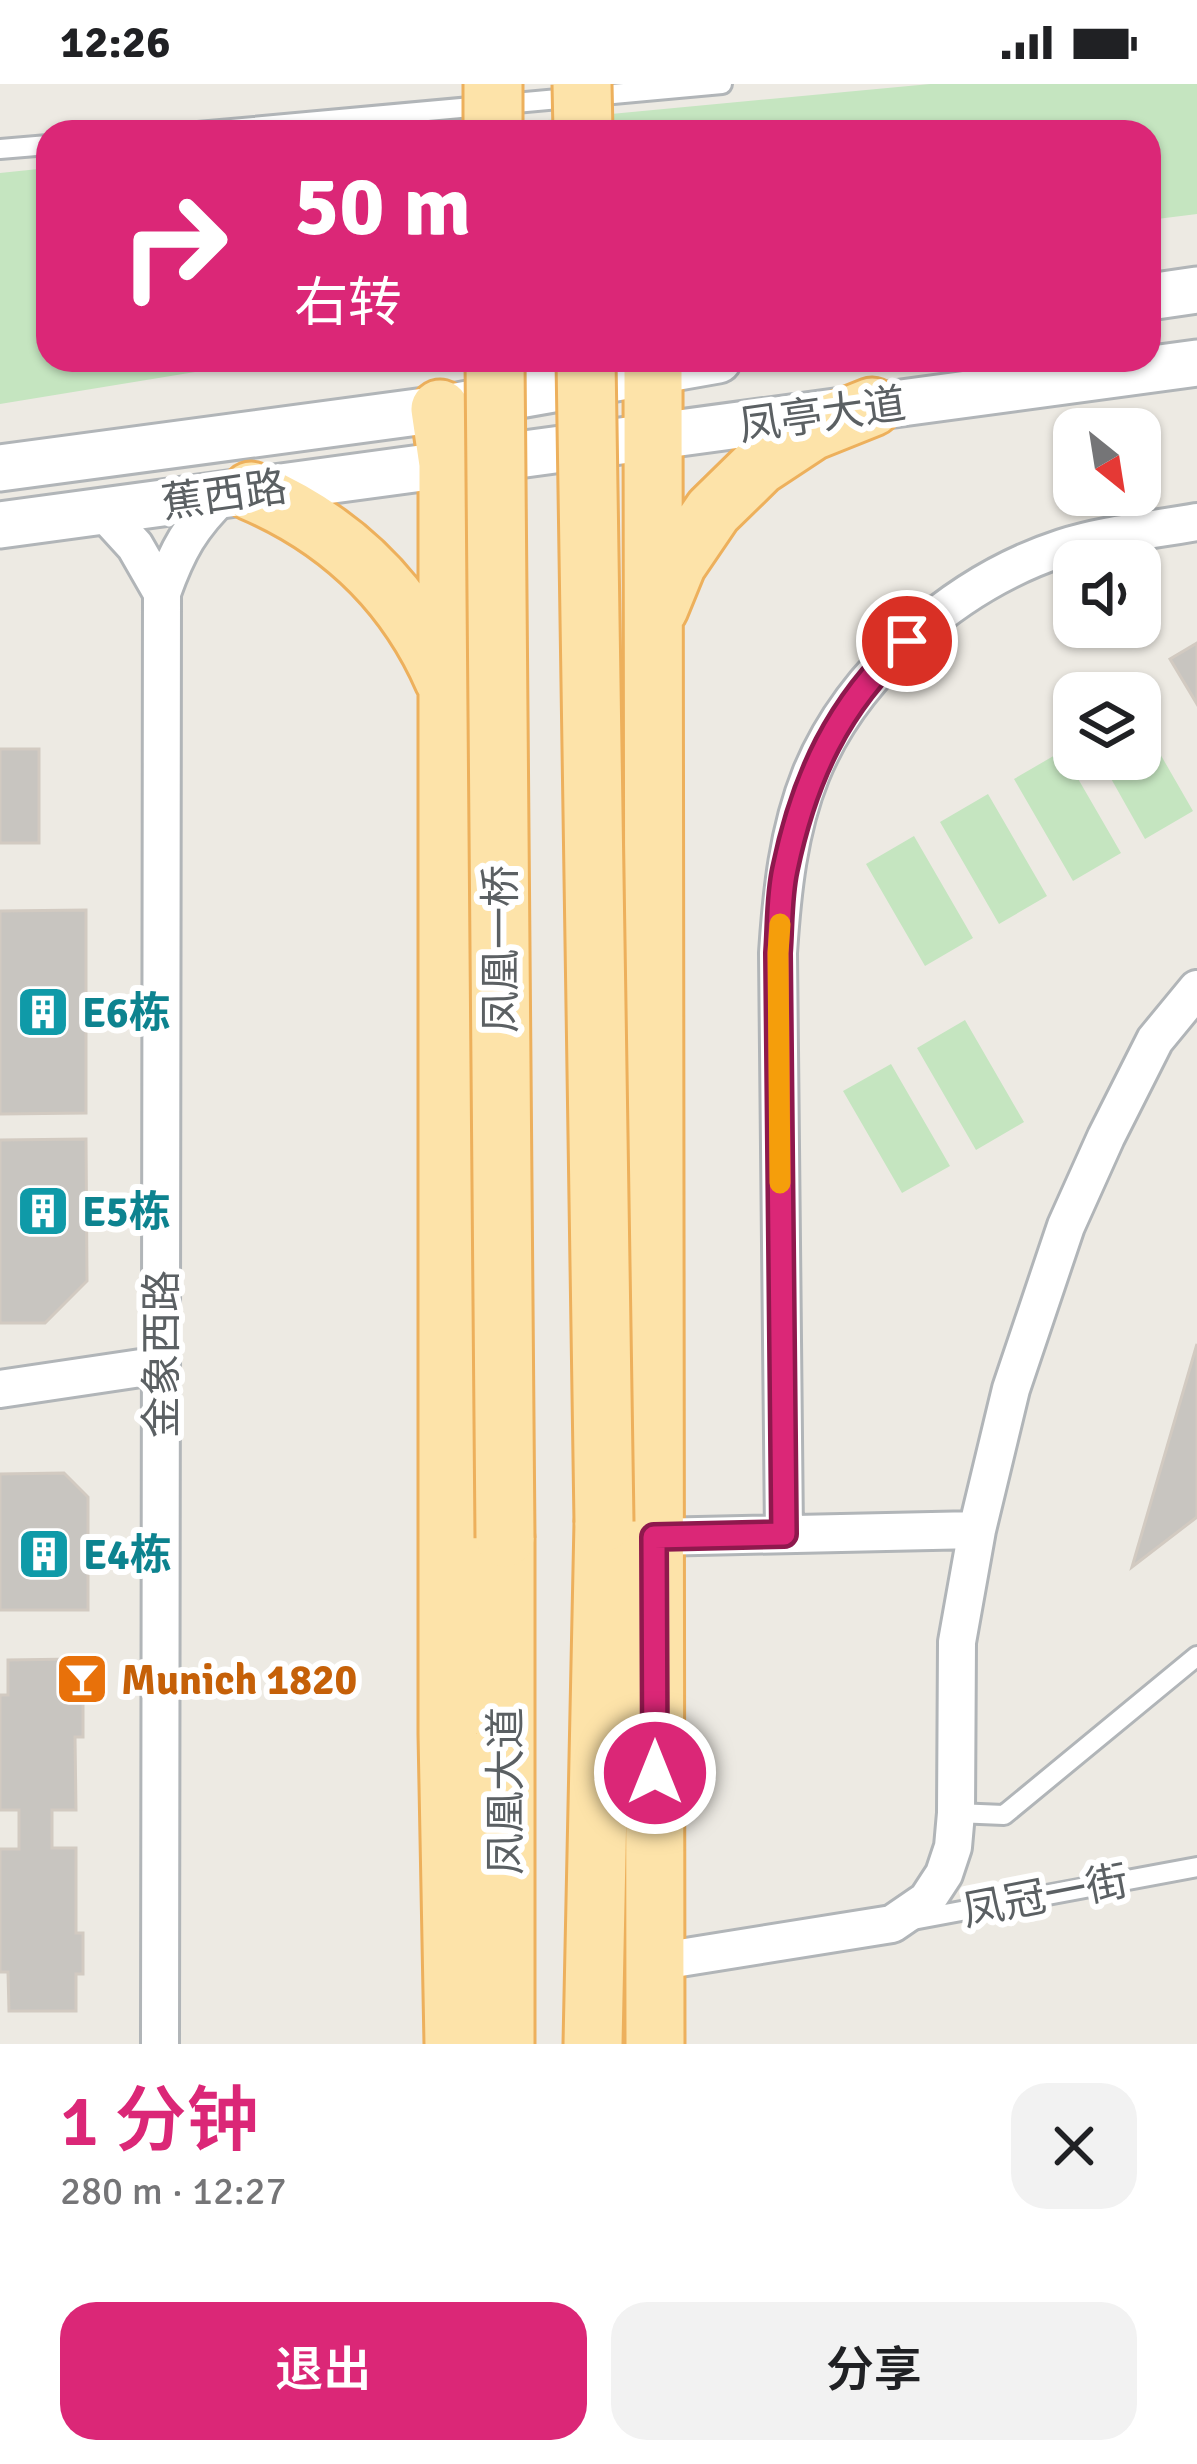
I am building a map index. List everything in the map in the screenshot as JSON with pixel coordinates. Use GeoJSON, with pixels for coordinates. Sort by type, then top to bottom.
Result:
{"type":"FeatureCollection","features":[{"type":"Feature","properties":{"kind":"main road"},"geometry":{"type":"LineString","coordinates":[[493,84],[494,120]]}},
{"type":"Feature","properties":{"kind":"main road"},"geometry":{"type":"LineString","coordinates":[[582,84],[583,120]]}},
{"type":"Feature","properties":{"kind":"main road","name":"凤凰一桥"},"geometry":{"type":"LineString","coordinates":[[495,372],[505,1538]]}},
{"type":"Feature","properties":{"kind":"main road"},"geometry":{"type":"LineString","coordinates":[[586,372],[629,1529],[656,2044]]}},
{"type":"Feature","properties":{"kind":"main road"},"geometry":{"type":"LineString","coordinates":[[593,2044],[629,1529],[652,623],[653,372]]}},
{"type":"Feature","properties":{"kind":"main road"},"geometry":{"type":"LineString","coordinates":[[652,623],[677,564],[713,511],[743,481],[812,430],[872,407]]}},
{"type":"Feature","properties":{"kind":"main road"},"geometry":{"type":"LineString","coordinates":[[444,436],[448,1734],[454,2044]]}},
{"type":"Feature","properties":{"kind":"main road"},"geometry":{"type":"LineString","coordinates":[[237,493],[314,523],[370,568],[415,623],[447,686]]}},
{"type":"Feature","properties":{"kind":"main road","name":"凤凰大道"},"geometry":{"type":"LineString","coordinates":[[505,1538],[505,2044]]}},
{"type":"Feature","properties":{"kind":"street"},"geometry":{"type":"LineString","coordinates":[[1161,295],[1197,290]]}},
{"type":"Feature","properties":{"kind":"street","name":"凤亭大道"},"geometry":{"type":"LineString","coordinates":[[1161,368],[1197,363]]}},
{"type":"Feature","properties":{"kind":"street","name":"凤亭大道"},"geometry":{"type":"LineString","coordinates":[[444,436],[644,372]]}},
{"type":"Feature","properties":{"kind":"street","name":"凤亭大道"},"geometry":{"type":"LineString","coordinates":[[444,436],[652,436],[1131,372]]}},
{"type":"Feature","properties":{"kind":"street","name":"蕉西路"},"geometry":{"type":"LineString","coordinates":[[0,468],[444,436]]}},
{"type":"Feature","properties":{"kind":"street","name":"蕉西路"},"geometry":{"type":"LineString","coordinates":[[0,525],[237,493],[444,436]]}},
{"type":"Feature","properties":{"kind":"street"},"geometry":{"type":"LineString","coordinates":[[162,592],[177,550],[202,515],[237,493]]}},
{"type":"Feature","properties":{"kind":"street"},"geometry":{"type":"LineString","coordinates":[[103,511],[134,546],[162,592]]}},
{"type":"Feature","properties":{"kind":"street"},"geometry":{"type":"LineString","coordinates":[[784,1534],[778,953],[784,873],[811,776],[826,744],[888,658],[964,597],[1066,546],[1197,522]]}},
{"type":"Feature","properties":{"kind":"street","name":"金象西路"},"geometry":{"type":"LineString","coordinates":[[160,2044],[162,592]]}},
{"type":"Feature","properties":{"kind":"street"},"geometry":{"type":"LineString","coordinates":[[655,1962],[892,1924],[927,1900],[944,1874],[956,1813],[957,1642],[977,1530],[1011,1389],[1066,1226],[1106,1136],[1155,1040],[1197,989]]}},
{"type":"Feature","properties":{"kind":"street"},"geometry":{"type":"LineString","coordinates":[[0,1389],[161,1365]]}},
{"type":"Feature","properties":{"kind":"street"},"geometry":{"type":"LineString","coordinates":[[629,1529],[784,1534],[977,1530]]}},
{"type":"Feature","properties":{"kind":"lane"},"geometry":{"type":"LineString","coordinates":[[329,120],[722,84]]}},
{"type":"Feature","properties":{"kind":"lane"},"geometry":{"type":"LineString","coordinates":[[0,149],[36,146]]}},
{"type":"Feature","properties":{"kind":"lane"},"geometry":{"type":"LineString","coordinates":[[956,1813],[1004,1815],[1197,1656]]}},
{"type":"Feature","properties":{"kind":"lane","name":"凤冠一街"},"geometry":{"type":"LineString","coordinates":[[892,1924],[1197,1867]]}},
{"type":"Feature","properties":{"kind":"green space"},"geometry":{"type":"Polygon","coordinates":[[[930,84],[1197,84],[1197,214],[1161,218],[1161,120],[547,120],[930,84]]]}},
{"type":"Feature","properties":{"kind":"green space"},"geometry":{"type":"Polygon","coordinates":[[[36,169],[36,372],[195,372],[0,404],[0,173],[36,169]]]}},
{"type":"Feature","properties":{"kind":"green space"},"geometry":{"type":"Polygon","coordinates":[[[1161,755],[1193,811],[1145,839],[1112,780],[1161,780],[1161,755]]]}},
{"type":"Feature","properties":{"kind":"green space"},"geometry":{"type":"Polygon","coordinates":[[[1053,756],[1053,780],[1079,780],[1121,853],[1073,881],[1014,779],[1053,756]]]}},
{"type":"Feature","properties":{"kind":"green space"},"geometry":{"type":"Polygon","coordinates":[[[988,794],[1047,896],[999,924],[940,822],[988,794]]]}},
{"type":"Feature","properties":{"kind":"green space"},"geometry":{"type":"Polygon","coordinates":[[[914,836],[973,938],[925,966],[866,864],[914,836]]]}},
{"type":"Feature","properties":{"kind":"green space"},"geometry":{"type":"Polygon","coordinates":[[[965,1020],[1024,1122],[976,1150],[917,1048],[965,1020]]]}},
{"type":"Feature","properties":{"kind":"green space"},"geometry":{"type":"Polygon","coordinates":[[[891,1064],[950,1166],[902,1193],[843,1091],[891,1064]]]}},
{"type":"Feature","properties":{"kind":"building"},"geometry":{"type":"Polygon","coordinates":[[[1197,643],[1197,704],[1170,659],[1197,643]]]}},
{"type":"Feature","properties":{"kind":"building"},"geometry":{"type":"Polygon","coordinates":[[[0,749],[39,749],[39,843],[0,843],[0,749]]]}},
{"type":"Feature","properties":{"kind":"building","name":"E6栋"},"geometry":{"type":"Polygon","coordinates":[[[86,910],[86,1113],[0,1114],[0,911],[86,910]]]}},
{"type":"Feature","properties":{"kind":"building","name":"E5栋"},"geometry":{"type":"Polygon","coordinates":[[[86,1139],[87,1281],[45,1323],[0,1323],[0,1140],[86,1139]]]}},
{"type":"Feature","properties":{"kind":"building"},"geometry":{"type":"Polygon","coordinates":[[[1197,1344],[1197,1517],[1132,1567],[1197,1344]]]}},
{"type":"Feature","properties":{"kind":"building","name":"E4栋"},"geometry":{"type":"Polygon","coordinates":[[[64,1473],[88,1497],[88,1610],[0,1610],[0,1474],[64,1473]]]}},
{"type":"Feature","properties":{"kind":"building"},"geometry":{"type":"Polygon","coordinates":[[[75,1659],[76,1693],[83,1693],[83,1737],[75,1737],[76,1810],[52,1810],[52,1848],[76,1848],[76,1933],[83,1933],[83,1974],[76,1974],[76,2011],[9,2011],[8,1972],[0,1972],[0,1849],[19,1849],[19,1810],[0,1810],[0,1695],[8,1695],[8,1660],[75,1659]]]}},
{"type":"Feature","properties":{"kind":"slow traffic"},"geometry":{"type":"LineString","coordinates":[[780,924],[780,1183]]}},
{"type":"Feature","properties":{"kind":"place","name":"E6栋"},"geometry":{"type":"Point","coordinates":[43,1012]}},
{"type":"Feature","properties":{"kind":"place","name":"E5栋"},"geometry":{"type":"Point","coordinates":[43,1211]}},
{"type":"Feature","properties":{"kind":"place","name":"E4栋"},"geometry":{"type":"Point","coordinates":[44,1554]}},
{"type":"Feature","properties":{"kind":"place","name":"Munich 1820"},"geometry":{"type":"Point","coordinates":[82,1679]}},
{"type":"Feature","properties":{"kind":"route"},"geometry":{"type":"LineString","coordinates":[[655,1773],[654,1537],[784,1534],[778,953],[784,873],[811,776],[826,744],[863,688],[907,641]]}}]}
